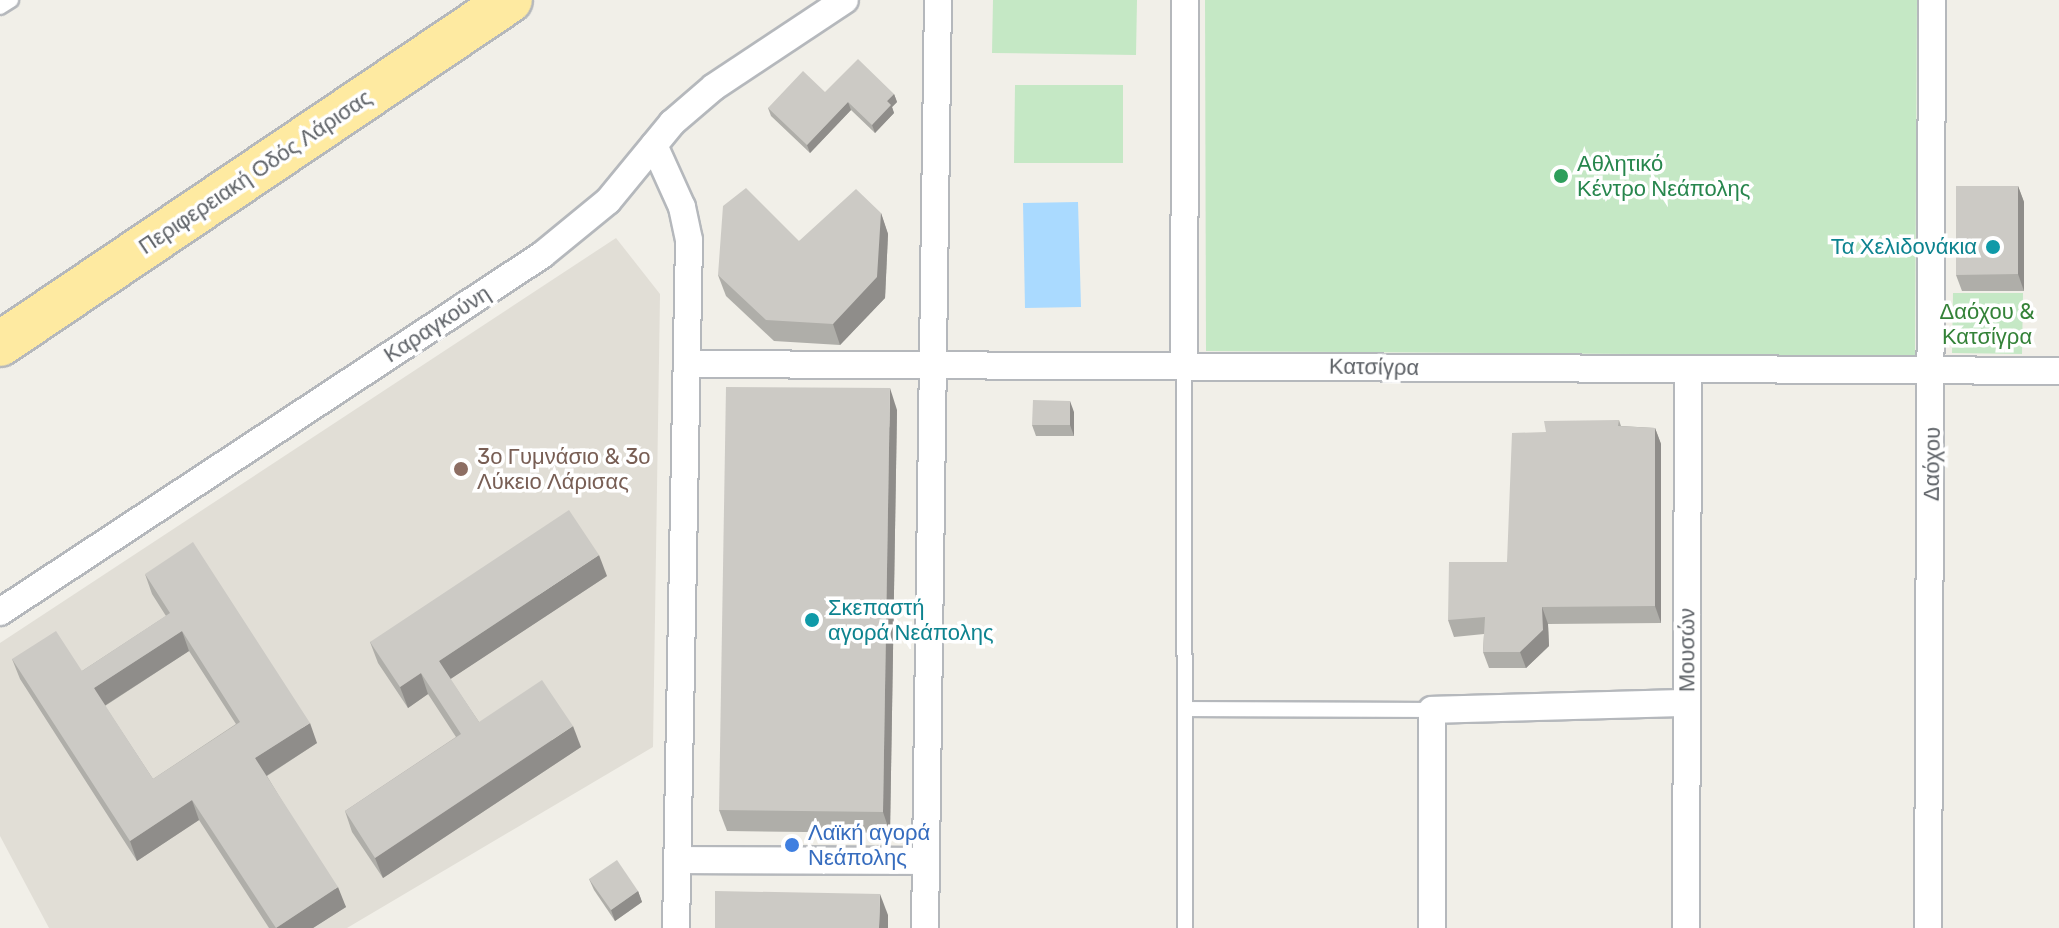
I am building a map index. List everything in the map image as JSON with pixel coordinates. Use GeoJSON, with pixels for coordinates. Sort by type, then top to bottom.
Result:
{"type":"FeatureCollection","features":[{"type":"Feature","properties":{"kind":"highway","name":"Περιφερειακή Οδός Λάρισας"},"geometry":{"type":"LineString","coordinates":[[0,344],[510,0]]}},
{"type":"Feature","properties":{"kind":"street","name":"Καραγκούνη"},"geometry":{"type":"LineString","coordinates":[[0,612],[542,255],[608,201],[654,145],[714,87],[845,0]]}},
{"type":"Feature","properties":{"kind":"street"},"geometry":{"type":"LineString","coordinates":[[925,928],[938,0]]}},
{"type":"Feature","properties":{"kind":"street"},"geometry":{"type":"LineString","coordinates":[[1184,365],[1185,0]]}},
{"type":"Feature","properties":{"kind":"street","name":"Δαόχου"},"geometry":{"type":"LineString","coordinates":[[1928,928],[1933,371],[1932,0]]}},
{"type":"Feature","properties":{"kind":"street"},"geometry":{"type":"LineString","coordinates":[[654,145],[682,207],[689,240],[676,928]]}},
{"type":"Feature","properties":{"kind":"street","name":"Κατσίγρα"},"geometry":{"type":"LineString","coordinates":[[689,364],[935,368],[1184,365],[1688,371],[2059,371]]}},
{"type":"Feature","properties":{"kind":"street","name":"Μουσών"},"geometry":{"type":"LineString","coordinates":[[1686,928],[1688,371]]}},
{"type":"Feature","properties":{"kind":"street"},"geometry":{"type":"LineString","coordinates":[[1432,928],[1432,710],[1687,703]]}},
{"type":"Feature","properties":{"kind":"street"},"geometry":{"type":"LineString","coordinates":[[678,860],[925,861]]}},
{"type":"Feature","properties":{"kind":"lane"},"geometry":{"type":"LineString","coordinates":[[0,7],[11,0]]}},
{"type":"Feature","properties":{"kind":"lane"},"geometry":{"type":"LineString","coordinates":[[1184,365],[1185,928]]}},
{"type":"Feature","properties":{"kind":"lane"},"geometry":{"type":"LineString","coordinates":[[1185,709],[1432,710]]}},
{"type":"Feature","properties":{"kind":"shaded area","name":"3ο Γυμνάσιο & 3ο Λύκειο Λάρισας"},"geometry":{"type":"Polygon","coordinates":[[[616,238],[660,294],[653,747],[347,928],[49,928],[0,836],[0,643],[616,238]]]}},
{"type":"Feature","properties":{"kind":"green space"},"geometry":{"type":"Polygon","coordinates":[[[993,0],[1137,0],[1136,55],[992,53],[993,0]]]}},
{"type":"Feature","properties":{"kind":"green space","name":"Αθλητικό Κέντρο Νεάπολης"},"geometry":{"type":"Polygon","coordinates":[[[1205,0],[1917,0],[1915,356],[1206,351],[1205,0]]]}},
{"type":"Feature","properties":{"kind":"green space"},"geometry":{"type":"Polygon","coordinates":[[[1015,85],[1123,85],[1123,163],[1014,163],[1015,85]]]}},
{"type":"Feature","properties":{"kind":"green space","name":"Δαόχου & Κατσίγρα"},"geometry":{"type":"Polygon","coordinates":[[[1953,293],[2023,293],[2022,354],[1952,353],[1953,293]]]}},
{"type":"Feature","properties":{"kind":"water"},"geometry":{"type":"Polygon","coordinates":[[[1078,202],[1081,307],[1025,308],[1023,203],[1078,202]]]}},
{"type":"Feature","properties":{"kind":"building"},"geometry":{"type":"Polygon","coordinates":[[[858,59],[894,94],[887,101],[891,105],[872,125],[848,102],[807,145],[768,108],[803,71],[825,92],[858,59]]]}},
{"type":"Feature","properties":{"kind":"building","name":"Τα Χελιδονάκια"},"geometry":{"type":"Polygon","coordinates":[[[1956,186],[2018,186],[2018,274],[1956,275],[1956,186]]]}},
{"type":"Feature","properties":{"kind":"building"},"geometry":{"type":"Polygon","coordinates":[[[746,188],[799,241],[856,189],[881,213],[877,277],[833,324],[766,320],[718,275],[723,206],[746,188]]]}},
{"type":"Feature","properties":{"kind":"building","name":"Σκεπαστή αγορά Νεάπολης"},"geometry":{"type":"Polygon","coordinates":[[[726,387],[890,388],[883,812],[719,810],[726,387]]]}},
{"type":"Feature","properties":{"kind":"building"},"geometry":{"type":"Polygon","coordinates":[[[1033,400],[1070,401],[1070,425],[1032,425],[1033,400]]]}},
{"type":"Feature","properties":{"kind":"building"},"geometry":{"type":"Polygon","coordinates":[[[1619,420],[1618,426],[1655,428],[1655,606],[1542,607],[1543,630],[1520,652],[1483,652],[1485,617],[1448,620],[1449,562],[1507,562],[1512,433],[1546,432],[1544,421],[1619,420]]]}},
{"type":"Feature","properties":{"kind":"building"},"geometry":{"type":"Polygon","coordinates":[[[569,510],[599,555],[439,661],[479,722],[542,680],[573,726],[375,858],[345,811],[461,734],[421,673],[400,687],[370,642],[569,510]]]}},
{"type":"Feature","properties":{"kind":"building"},"geometry":{"type":"Polygon","coordinates":[[[193,542],[310,723],[255,758],[338,887],[276,928],[192,800],[130,841],[12,659],[56,631],[82,671],[170,613],[145,574],[193,542]],[[182,631],[94,688],[153,779],[240,722],[182,631]]]}},
{"type":"Feature","properties":{"kind":"building"},"geometry":{"type":"Polygon","coordinates":[[[617,860],[638,891],[611,910],[589,879],[617,860]]]}},
{"type":"Feature","properties":{"kind":"building"},"geometry":{"type":"Polygon","coordinates":[[[715,891],[880,894],[879,928],[715,928],[715,891]]]}},
{"type":"Feature","properties":{"kind":"place","name":"Αθλητικό Κέντρο Νεάπολης"},"geometry":{"type":"Point","coordinates":[1561,176]}},
{"type":"Feature","properties":{"kind":"place","name":"Τα Χελιδονάκια"},"geometry":{"type":"Point","coordinates":[1993,247]}},
{"type":"Feature","properties":{"kind":"place","name":"3ο Γυμνάσιο & 3ο Λύκειο Λάρισας"},"geometry":{"type":"Point","coordinates":[461,469]}},
{"type":"Feature","properties":{"kind":"place","name":"Σκεπαστή αγορά Νεάπολης"},"geometry":{"type":"Point","coordinates":[812,620]}},
{"type":"Feature","properties":{"kind":"place","name":"Λαϊκή αγορά Νεάπολης"},"geometry":{"type":"Point","coordinates":[792,845]}}]}
